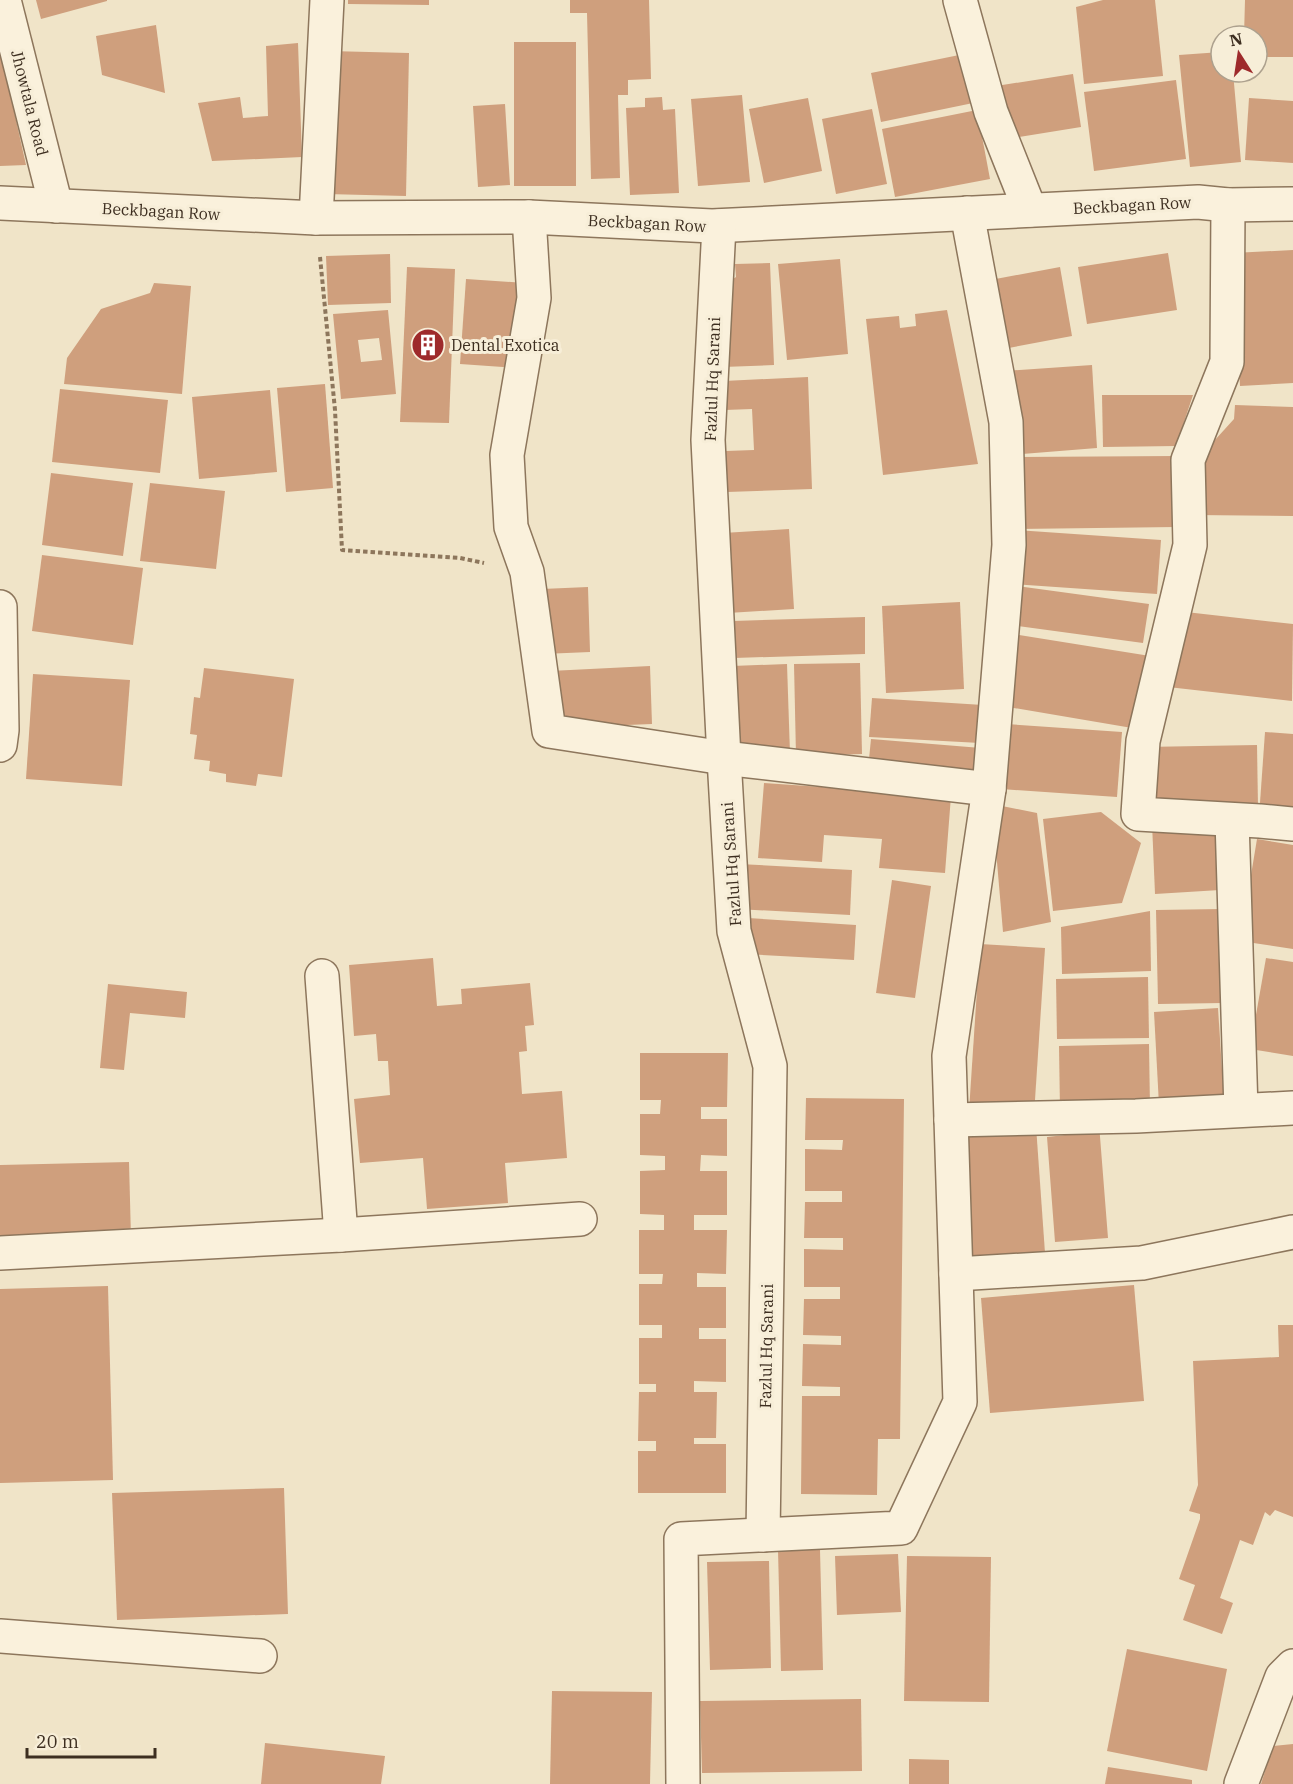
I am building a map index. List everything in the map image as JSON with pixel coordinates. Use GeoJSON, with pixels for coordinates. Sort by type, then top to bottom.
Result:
{"type":"FeatureCollection","features":[{"type":"Feature","properties":{"kind":"street","name":"Jhowtala Road"},"geometry":{"type":"LineString","coordinates":[[4,0],[56,206]]}},
{"type":"Feature","properties":{"kind":"street"},"geometry":{"type":"LineString","coordinates":[[316,218],[327,0]]}},
{"type":"Feature","properties":{"kind":"street"},"geometry":{"type":"LineString","coordinates":[[960,0],[991,112],[1030,210]]}},
{"type":"Feature","properties":{"kind":"street","name":"Beckbagan Row"},"geometry":{"type":"LineString","coordinates":[[0,203],[316,218],[528,217],[719,226],[1198,202],[1228,205],[1293,204]]}},
{"type":"Feature","properties":{"kind":"street"},"geometry":{"type":"LineString","coordinates":[[1228,205],[1227,362],[1188,460],[1190,545],[1143,741],[1138,814],[1293,824]]}},
{"type":"Feature","properties":{"kind":"street"},"geometry":{"type":"LineString","coordinates":[[683,1784],[681,1539],[901,1528],[960,1402],[950,1056],[989,789],[1009,545],[1006,422],[967,213]]}},
{"type":"Feature","properties":{"kind":"street"},"geometry":{"type":"LineString","coordinates":[[528,217],[534,298],[507,455],[511,527],[527,572],[549,731],[724,758],[989,789]]}},
{"type":"Feature","properties":{"kind":"street","name":"Fazlul Hq Sarani"},"geometry":{"type":"LineString","coordinates":[[719,226],[708,440],[734,931],[770,1066],[762,1535]]}},
{"type":"Feature","properties":{"kind":"street"},"geometry":{"type":"LineString","coordinates":[[0,607],[2,730],[0,745]]}},
{"type":"Feature","properties":{"kind":"street"},"geometry":{"type":"LineString","coordinates":[[1232,819],[1241,1110]]}},
{"type":"Feature","properties":{"kind":"street"},"geometry":{"type":"LineString","coordinates":[[322,976],[340,1235]]}},
{"type":"Feature","properties":{"kind":"street"},"geometry":{"type":"LineString","coordinates":[[951,1120],[1136,1116],[1293,1108]]}},
{"type":"Feature","properties":{"kind":"street"},"geometry":{"type":"LineString","coordinates":[[0,1253],[340,1235],[580,1219]]}},
{"type":"Feature","properties":{"kind":"street"},"geometry":{"type":"LineString","coordinates":[[956,1274],[1142,1263],[1293,1232]]}},
{"type":"Feature","properties":{"kind":"street"},"geometry":{"type":"LineString","coordinates":[[0,1636],[260,1656]]}},
{"type":"Feature","properties":{"kind":"street"},"geometry":{"type":"LineString","coordinates":[[1241,1784],[1282,1677],[1293,1666]]}},
{"type":"Feature","properties":{"kind":"path"},"geometry":{"type":"LineString","coordinates":[[316,218],[335,410],[342,550],[460,558],[527,572]]}},
{"type":"Feature","properties":{"kind":"building"},"geometry":{"type":"Polygon","coordinates":[[[36,0],[107,0],[107,1],[41,19],[36,0]]]}},
{"type":"Feature","properties":{"kind":"building"},"geometry":{"type":"Polygon","coordinates":[[[348,0],[429,0],[429,5],[348,4],[348,0]]]}},
{"type":"Feature","properties":{"kind":"building"},"geometry":{"type":"Polygon","coordinates":[[[570,0],[649,0],[651,79],[628,80],[628,95],[618,95],[620,178],[591,179],[587,13],[570,13],[570,0]]]}},
{"type":"Feature","properties":{"kind":"building"},"geometry":{"type":"Polygon","coordinates":[[[1103,0],[1155,0],[1163,76],[1084,84],[1076,7],[1103,0]]]}},
{"type":"Feature","properties":{"kind":"building"},"geometry":{"type":"Polygon","coordinates":[[[1245,0],[1293,0],[1293,57],[1269,57],[1269,24],[1244,24],[1245,0]]]}},
{"type":"Feature","properties":{"kind":"building"},"geometry":{"type":"Polygon","coordinates":[[[156,25],[165,93],[102,75],[96,36],[156,25]]]}},
{"type":"Feature","properties":{"kind":"building"},"geometry":{"type":"Polygon","coordinates":[[[514,42],[576,42],[576,186],[514,186],[514,42]]]}},
{"type":"Feature","properties":{"kind":"building"},"geometry":{"type":"Polygon","coordinates":[[[298,43],[302,157],[212,161],[198,103],[240,97],[243,118],[268,116],[266,46],[298,43]]]}},
{"type":"Feature","properties":{"kind":"building"},"geometry":{"type":"Polygon","coordinates":[[[329,51],[409,53],[406,196],[326,194],[329,51]]]}},
{"type":"Feature","properties":{"kind":"building"},"geometry":{"type":"Polygon","coordinates":[[[1,53],[26,165],[0,166],[1,53]]]}},
{"type":"Feature","properties":{"kind":"building"},"geometry":{"type":"Polygon","coordinates":[[[969,53],[978,102],[881,122],[871,73],[969,53]]]}},
{"type":"Feature","properties":{"kind":"building"},"geometry":{"type":"Polygon","coordinates":[[[1209,53],[1209,84],[1234,84],[1241,162],[1190,167],[1179,55],[1209,53]]]}},
{"type":"Feature","properties":{"kind":"building"},"geometry":{"type":"Polygon","coordinates":[[[1073,74],[1081,127],[1006,139],[996,86],[1073,74]]]}},
{"type":"Feature","properties":{"kind":"building"},"geometry":{"type":"Polygon","coordinates":[[[1176,80],[1186,159],[1094,171],[1084,92],[1176,80]]]}},
{"type":"Feature","properties":{"kind":"building"},"geometry":{"type":"Polygon","coordinates":[[[742,95],[750,182],[698,186],[691,99],[742,95]]]}},
{"type":"Feature","properties":{"kind":"building"},"geometry":{"type":"Polygon","coordinates":[[[662,97],[663,110],[675,109],[679,193],[630,195],[626,108],[645,107],[645,98],[662,97]]]}},
{"type":"Feature","properties":{"kind":"building"},"geometry":{"type":"Polygon","coordinates":[[[808,98],[822,171],[764,183],[749,109],[808,98]]]}},
{"type":"Feature","properties":{"kind":"building"},"geometry":{"type":"Polygon","coordinates":[[[1249,98],[1293,101],[1293,163],[1245,160],[1249,98]]]}},
{"type":"Feature","properties":{"kind":"building"},"geometry":{"type":"Polygon","coordinates":[[[505,104],[510,185],[478,187],[473,106],[505,104]]]}},
{"type":"Feature","properties":{"kind":"building"},"geometry":{"type":"Polygon","coordinates":[[[872,109],[887,184],[836,194],[822,119],[872,109]]]}},
{"type":"Feature","properties":{"kind":"building"},"geometry":{"type":"Polygon","coordinates":[[[977,110],[990,179],[895,197],[882,129],[977,110]]]}},
{"type":"Feature","properties":{"kind":"building"},"geometry":{"type":"Polygon","coordinates":[[[1293,250],[1293,383],[1240,386],[1233,253],[1293,250]]]}},
{"type":"Feature","properties":{"kind":"building"},"geometry":{"type":"Polygon","coordinates":[[[1168,253],[1177,310],[1087,324],[1078,267],[1168,253]]]}},
{"type":"Feature","properties":{"kind":"building"},"geometry":{"type":"Polygon","coordinates":[[[390,254],[391,303],[328,305],[326,256],[390,254]]]}},
{"type":"Feature","properties":{"kind":"building"},"geometry":{"type":"Polygon","coordinates":[[[840,259],[848,354],[787,360],[778,264],[840,259]]]}},
{"type":"Feature","properties":{"kind":"building"},"geometry":{"type":"Polygon","coordinates":[[[770,263],[774,365],[723,367],[719,289],[736,277],[735,264],[770,263]]]}},
{"type":"Feature","properties":{"kind":"building","name":"Dental Exotica"},"geometry":{"type":"Polygon","coordinates":[[[407,267],[455,269],[449,423],[400,422],[407,267]]]}},
{"type":"Feature","properties":{"kind":"building"},"geometry":{"type":"Polygon","coordinates":[[[1060,267],[1072,336],[998,350],[985,281],[1060,267]]]}},
{"type":"Feature","properties":{"kind":"building"},"geometry":{"type":"Polygon","coordinates":[[[466,279],[525,283],[519,368],[460,364],[466,279]]]}},
{"type":"Feature","properties":{"kind":"building"},"geometry":{"type":"Polygon","coordinates":[[[154,283],[191,286],[182,394],[64,384],[67,358],[101,309],[150,293],[154,283]]]}},
{"type":"Feature","properties":{"kind":"building"},"geometry":{"type":"Polygon","coordinates":[[[388,310],[396,394],[341,399],[333,314],[388,310]],[[379,338],[358,340],[361,362],[382,360],[379,338]]]}},
{"type":"Feature","properties":{"kind":"building"},"geometry":{"type":"Polygon","coordinates":[[[947,310],[978,464],[883,475],[866,319],[899,316],[900,328],[916,326],[915,314],[947,310]]]}},
{"type":"Feature","properties":{"kind":"building"},"geometry":{"type":"Polygon","coordinates":[[[1092,365],[1097,448],[1011,455],[1005,371],[1092,365]]]}},
{"type":"Feature","properties":{"kind":"building"},"geometry":{"type":"Polygon","coordinates":[[[808,377],[812,489],[727,492],[726,451],[754,450],[752,409],[725,410],[724,381],[808,377]]]}},
{"type":"Feature","properties":{"kind":"building"},"geometry":{"type":"Polygon","coordinates":[[[325,384],[333,488],[286,492],[277,388],[325,384]]]}},
{"type":"Feature","properties":{"kind":"building"},"geometry":{"type":"Polygon","coordinates":[[[60,389],[168,400],[160,473],[52,462],[60,389]]]}},
{"type":"Feature","properties":{"kind":"building"},"geometry":{"type":"Polygon","coordinates":[[[270,390],[277,472],[199,479],[192,397],[270,390]]]}},
{"type":"Feature","properties":{"kind":"building"},"geometry":{"type":"Polygon","coordinates":[[[1102,395],[1193,395],[1176,446],[1103,447],[1102,395]]]}},
{"type":"Feature","properties":{"kind":"building"},"geometry":{"type":"Polygon","coordinates":[[[1235,405],[1293,407],[1293,516],[1194,515],[1195,462],[1234,419],[1235,405]]]}},
{"type":"Feature","properties":{"kind":"building"},"geometry":{"type":"Polygon","coordinates":[[[1176,456],[1176,527],[1017,529],[1017,457],[1176,456]]]}},
{"type":"Feature","properties":{"kind":"building"},"geometry":{"type":"Polygon","coordinates":[[[51,473],[133,483],[123,556],[42,545],[51,473]]]}},
{"type":"Feature","properties":{"kind":"building"},"geometry":{"type":"Polygon","coordinates":[[[150,483],[225,491],[216,569],[140,561],[150,483]]]}},
{"type":"Feature","properties":{"kind":"building"},"geometry":{"type":"Polygon","coordinates":[[[789,529],[794,609],[728,613],[723,533],[789,529]]]}},
{"type":"Feature","properties":{"kind":"building"},"geometry":{"type":"Polygon","coordinates":[[[1015,530],[1161,540],[1157,594],[1011,584],[1015,530]]]}},
{"type":"Feature","properties":{"kind":"building"},"geometry":{"type":"Polygon","coordinates":[[[42,555],[143,568],[133,645],[32,631],[42,555]]]}},
{"type":"Feature","properties":{"kind":"building"},"geometry":{"type":"Polygon","coordinates":[[[1017,586],[1149,604],[1143,643],[1011,625],[1017,586]]]}},
{"type":"Feature","properties":{"kind":"building"},"geometry":{"type":"Polygon","coordinates":[[[588,587],[590,652],[543,654],[542,589],[588,587]]]}},
{"type":"Feature","properties":{"kind":"building"},"geometry":{"type":"Polygon","coordinates":[[[960,602],[964,689],[886,693],[882,606],[960,602]]]}},
{"type":"Feature","properties":{"kind":"building"},"geometry":{"type":"Polygon","coordinates":[[[1177,611],[1293,624],[1292,701],[1168,687],[1177,611]]]}},
{"type":"Feature","properties":{"kind":"building"},"geometry":{"type":"Polygon","coordinates":[[[865,617],[865,654],[734,658],[733,621],[865,617]]]}},
{"type":"Feature","properties":{"kind":"building"},"geometry":{"type":"Polygon","coordinates":[[[1013,634],[1150,656],[1138,729],[1008,707],[1013,634]]]}},
{"type":"Feature","properties":{"kind":"building"},"geometry":{"type":"Polygon","coordinates":[[[860,663],[862,754],[796,756],[794,664],[860,663]]]}},
{"type":"Feature","properties":{"kind":"building"},"geometry":{"type":"Polygon","coordinates":[[[787,664],[790,754],[734,755],[732,666],[787,664]]]}},
{"type":"Feature","properties":{"kind":"building"},"geometry":{"type":"Polygon","coordinates":[[[650,666],[652,724],[552,728],[550,671],[650,666]]]}},
{"type":"Feature","properties":{"kind":"building"},"geometry":{"type":"Polygon","coordinates":[[[204,668],[294,679],[282,777],[258,774],[256,786],[226,782],[226,774],[209,771],[210,761],[194,759],[197,735],[190,734],[194,697],[200,698],[204,668]]]}},
{"type":"Feature","properties":{"kind":"building"},"geometry":{"type":"Polygon","coordinates":[[[33,674],[130,680],[122,786],[26,779],[33,674]]]}},
{"type":"Feature","properties":{"kind":"building"},"geometry":{"type":"Polygon","coordinates":[[[872,698],[983,705],[980,743],[869,737],[872,698]]]}},
{"type":"Feature","properties":{"kind":"building"},"geometry":{"type":"Polygon","coordinates":[[[1006,724],[1122,732],[1117,797],[1001,789],[1006,724]]]}},
{"type":"Feature","properties":{"kind":"building"},"geometry":{"type":"Polygon","coordinates":[[[1265,732],[1293,734],[1293,819],[1259,817],[1265,732]]]}},
{"type":"Feature","properties":{"kind":"building"},"geometry":{"type":"Polygon","coordinates":[[[871,739],[981,748],[978,778],[868,769],[871,739]]]}},
{"type":"Feature","properties":{"kind":"building"},"geometry":{"type":"Polygon","coordinates":[[[1257,745],[1258,807],[1146,810],[1144,747],[1257,745]]]}},
{"type":"Feature","properties":{"kind":"building"},"geometry":{"type":"Polygon","coordinates":[[[764,783],[951,796],[945,873],[879,868],[882,839],[824,835],[822,862],[758,858],[764,783]]]}},
{"type":"Feature","properties":{"kind":"building"},"geometry":{"type":"Polygon","coordinates":[[[992,804],[1037,813],[1051,922],[1003,932],[992,804]]]}},
{"type":"Feature","properties":{"kind":"building"},"geometry":{"type":"Polygon","coordinates":[[[1101,812],[1141,843],[1122,903],[1053,911],[1043,819],[1101,812]]]}},
{"type":"Feature","properties":{"kind":"building"},"geometry":{"type":"Polygon","coordinates":[[[1216,819],[1220,890],[1155,894],[1152,823],[1216,819]]]}},
{"type":"Feature","properties":{"kind":"building"},"geometry":{"type":"Polygon","coordinates":[[[1257,839],[1293,845],[1293,949],[1240,941],[1257,839]]]}},
{"type":"Feature","properties":{"kind":"building"},"geometry":{"type":"Polygon","coordinates":[[[739,864],[852,870],[850,915],[736,909],[739,864]]]}},
{"type":"Feature","properties":{"kind":"building"},"geometry":{"type":"Polygon","coordinates":[[[892,880],[931,886],[915,998],[876,993],[892,880]]]}},
{"type":"Feature","properties":{"kind":"building"},"geometry":{"type":"Polygon","coordinates":[[[1222,909],[1223,1003],[1158,1004],[1156,910],[1222,909]]]}},
{"type":"Feature","properties":{"kind":"building"},"geometry":{"type":"Polygon","coordinates":[[[1150,911],[1151,971],[1062,974],[1061,927],[1150,911]]]}},
{"type":"Feature","properties":{"kind":"building"},"geometry":{"type":"Polygon","coordinates":[[[748,918],[856,925],[854,960],[745,954],[748,918]]]}},
{"type":"Feature","properties":{"kind":"building"},"geometry":{"type":"Polygon","coordinates":[[[980,944],[1045,948],[1034,1115],[969,1111],[980,944]]]}},
{"type":"Feature","properties":{"kind":"building"},"geometry":{"type":"Polygon","coordinates":[[[433,958],[437,1006],[462,1004],[461,989],[530,983],[534,1025],[525,1026],[527,1051],[519,1052],[522,1094],[562,1091],[567,1158],[505,1163],[508,1203],[427,1209],[423,1158],[360,1163],[354,1099],[390,1095],[388,1061],[378,1061],[376,1034],[354,1036],[349,965],[433,958]]]}},
{"type":"Feature","properties":{"kind":"building"},"geometry":{"type":"Polygon","coordinates":[[[1266,958],[1293,962],[1293,1056],[1250,1049],[1266,958]]]}},
{"type":"Feature","properties":{"kind":"building"},"geometry":{"type":"Polygon","coordinates":[[[1148,977],[1149,1038],[1057,1039],[1056,979],[1148,977]]]}},
{"type":"Feature","properties":{"kind":"building"},"geometry":{"type":"Polygon","coordinates":[[[108,984],[187,992],[185,1018],[130,1013],[124,1070],[100,1068],[108,984]]]}},
{"type":"Feature","properties":{"kind":"building"},"geometry":{"type":"Polygon","coordinates":[[[1218,1008],[1224,1101],[1159,1105],[1154,1012],[1218,1008]]]}},
{"type":"Feature","properties":{"kind":"building"},"geometry":{"type":"Polygon","coordinates":[[[1149,1044],[1150,1109],[1060,1111],[1059,1046],[1149,1044]]]}},
{"type":"Feature","properties":{"kind":"building"},"geometry":{"type":"Polygon","coordinates":[[[640,1053],[728,1053],[727,1107],[701,1107],[701,1119],[727,1119],[727,1156],[701,1155],[700,1171],[727,1171],[727,1215],[694,1215],[694,1230],[727,1230],[726,1274],[697,1273],[697,1287],[726,1287],[726,1328],[699,1328],[699,1339],[726,1339],[726,1382],[694,1381],[694,1392],[717,1392],[716,1438],[694,1438],[694,1444],[726,1444],[726,1493],[638,1493],[638,1451],[656,1451],[656,1441],[638,1441],[639,1392],[656,1392],[656,1384],[639,1384],[639,1338],[662,1338],[662,1325],[639,1325],[639,1284],[662,1284],[663,1274],[639,1274],[639,1230],[664,1230],[664,1215],[640,1214],[640,1171],[665,1170],[665,1156],[640,1155],[640,1114],[660,1114],[661,1100],[640,1100],[640,1053]]]}},
{"type":"Feature","properties":{"kind":"building"},"geometry":{"type":"Polygon","coordinates":[[[806,1098],[904,1099],[900,1439],[878,1439],[877,1495],[801,1494],[802,1396],[840,1396],[840,1387],[802,1386],[803,1344],[841,1345],[841,1336],[803,1335],[804,1299],[840,1299],[840,1287],[804,1287],[804,1249],[843,1250],[843,1238],[804,1238],[805,1202],[842,1202],[842,1191],[805,1191],[805,1149],[842,1150],[843,1140],[805,1140],[806,1098]]]}},
{"type":"Feature","properties":{"kind":"building"},"geometry":{"type":"Polygon","coordinates":[[[1099,1124],[1108,1238],[1055,1242],[1047,1137],[1074,1134],[1072,1126],[1099,1124]]]}},
{"type":"Feature","properties":{"kind":"building"},"geometry":{"type":"Polygon","coordinates":[[[1036,1126],[1045,1253],[972,1259],[963,1131],[1036,1126]]]}},
{"type":"Feature","properties":{"kind":"building"},"geometry":{"type":"Polygon","coordinates":[[[129,1162],[131,1238],[0,1241],[0,1165],[129,1162]]]}},
{"type":"Feature","properties":{"kind":"building"},"geometry":{"type":"Polygon","coordinates":[[[1134,1285],[1144,1401],[990,1413],[981,1298],[1134,1285]]]}},
{"type":"Feature","properties":{"kind":"building"},"geometry":{"type":"Polygon","coordinates":[[[108,1286],[113,1480],[0,1483],[0,1289],[108,1286]]]}},
{"type":"Feature","properties":{"kind":"building"},"geometry":{"type":"Polygon","coordinates":[[[1278,1325],[1293,1325],[1293,1517],[1275,1510],[1270,1516],[1265,1512],[1253,1545],[1240,1540],[1220,1598],[1233,1603],[1222,1634],[1183,1620],[1195,1585],[1179,1579],[1200,1519],[1200,1514],[1189,1511],[1198,1485],[1193,1361],[1279,1357],[1278,1325]]]}},
{"type":"Feature","properties":{"kind":"building"},"geometry":{"type":"Polygon","coordinates":[[[284,1488],[288,1614],[117,1620],[112,1493],[284,1488]]]}},
{"type":"Feature","properties":{"kind":"building"},"geometry":{"type":"Polygon","coordinates":[[[778,1550],[820,1550],[823,1670],[781,1671],[778,1550]]]}},
{"type":"Feature","properties":{"kind":"building"},"geometry":{"type":"Polygon","coordinates":[[[898,1554],[901,1612],[837,1615],[835,1556],[898,1554]]]}},
{"type":"Feature","properties":{"kind":"building"},"geometry":{"type":"Polygon","coordinates":[[[907,1556],[991,1557],[989,1702],[904,1701],[907,1556]]]}},
{"type":"Feature","properties":{"kind":"building"},"geometry":{"type":"Polygon","coordinates":[[[769,1561],[771,1668],[710,1670],[707,1562],[769,1561]]]}},
{"type":"Feature","properties":{"kind":"building"},"geometry":{"type":"Polygon","coordinates":[[[1127,1649],[1227,1669],[1207,1771],[1107,1751],[1127,1649]]]}},
{"type":"Feature","properties":{"kind":"building"},"geometry":{"type":"Polygon","coordinates":[[[552,1691],[652,1692],[650,1784],[550,1784],[552,1691]]]}},
{"type":"Feature","properties":{"kind":"building"},"geometry":{"type":"Polygon","coordinates":[[[861,1699],[862,1771],[702,1773],[700,1701],[861,1699]]]}},
{"type":"Feature","properties":{"kind":"building"},"geometry":{"type":"Polygon","coordinates":[[[265,1743],[385,1756],[381,1784],[261,1784],[265,1743]]]}},
{"type":"Feature","properties":{"kind":"building"},"geometry":{"type":"Polygon","coordinates":[[[1293,1744],[1293,1784],[1261,1784],[1273,1746],[1293,1744]]]}},
{"type":"Feature","properties":{"kind":"building"},"geometry":{"type":"Polygon","coordinates":[[[909,1759],[949,1760],[949,1784],[909,1784],[909,1759]]]}},
{"type":"Feature","properties":{"kind":"building"},"geometry":{"type":"Polygon","coordinates":[[[1108,1767],[1192,1780],[1192,1784],[1105,1784],[1108,1767]]]}},
{"type":"Feature","properties":{"kind":"place","name":"Dental Exotica"},"geometry":{"type":"Point","coordinates":[428,345]}}]}
